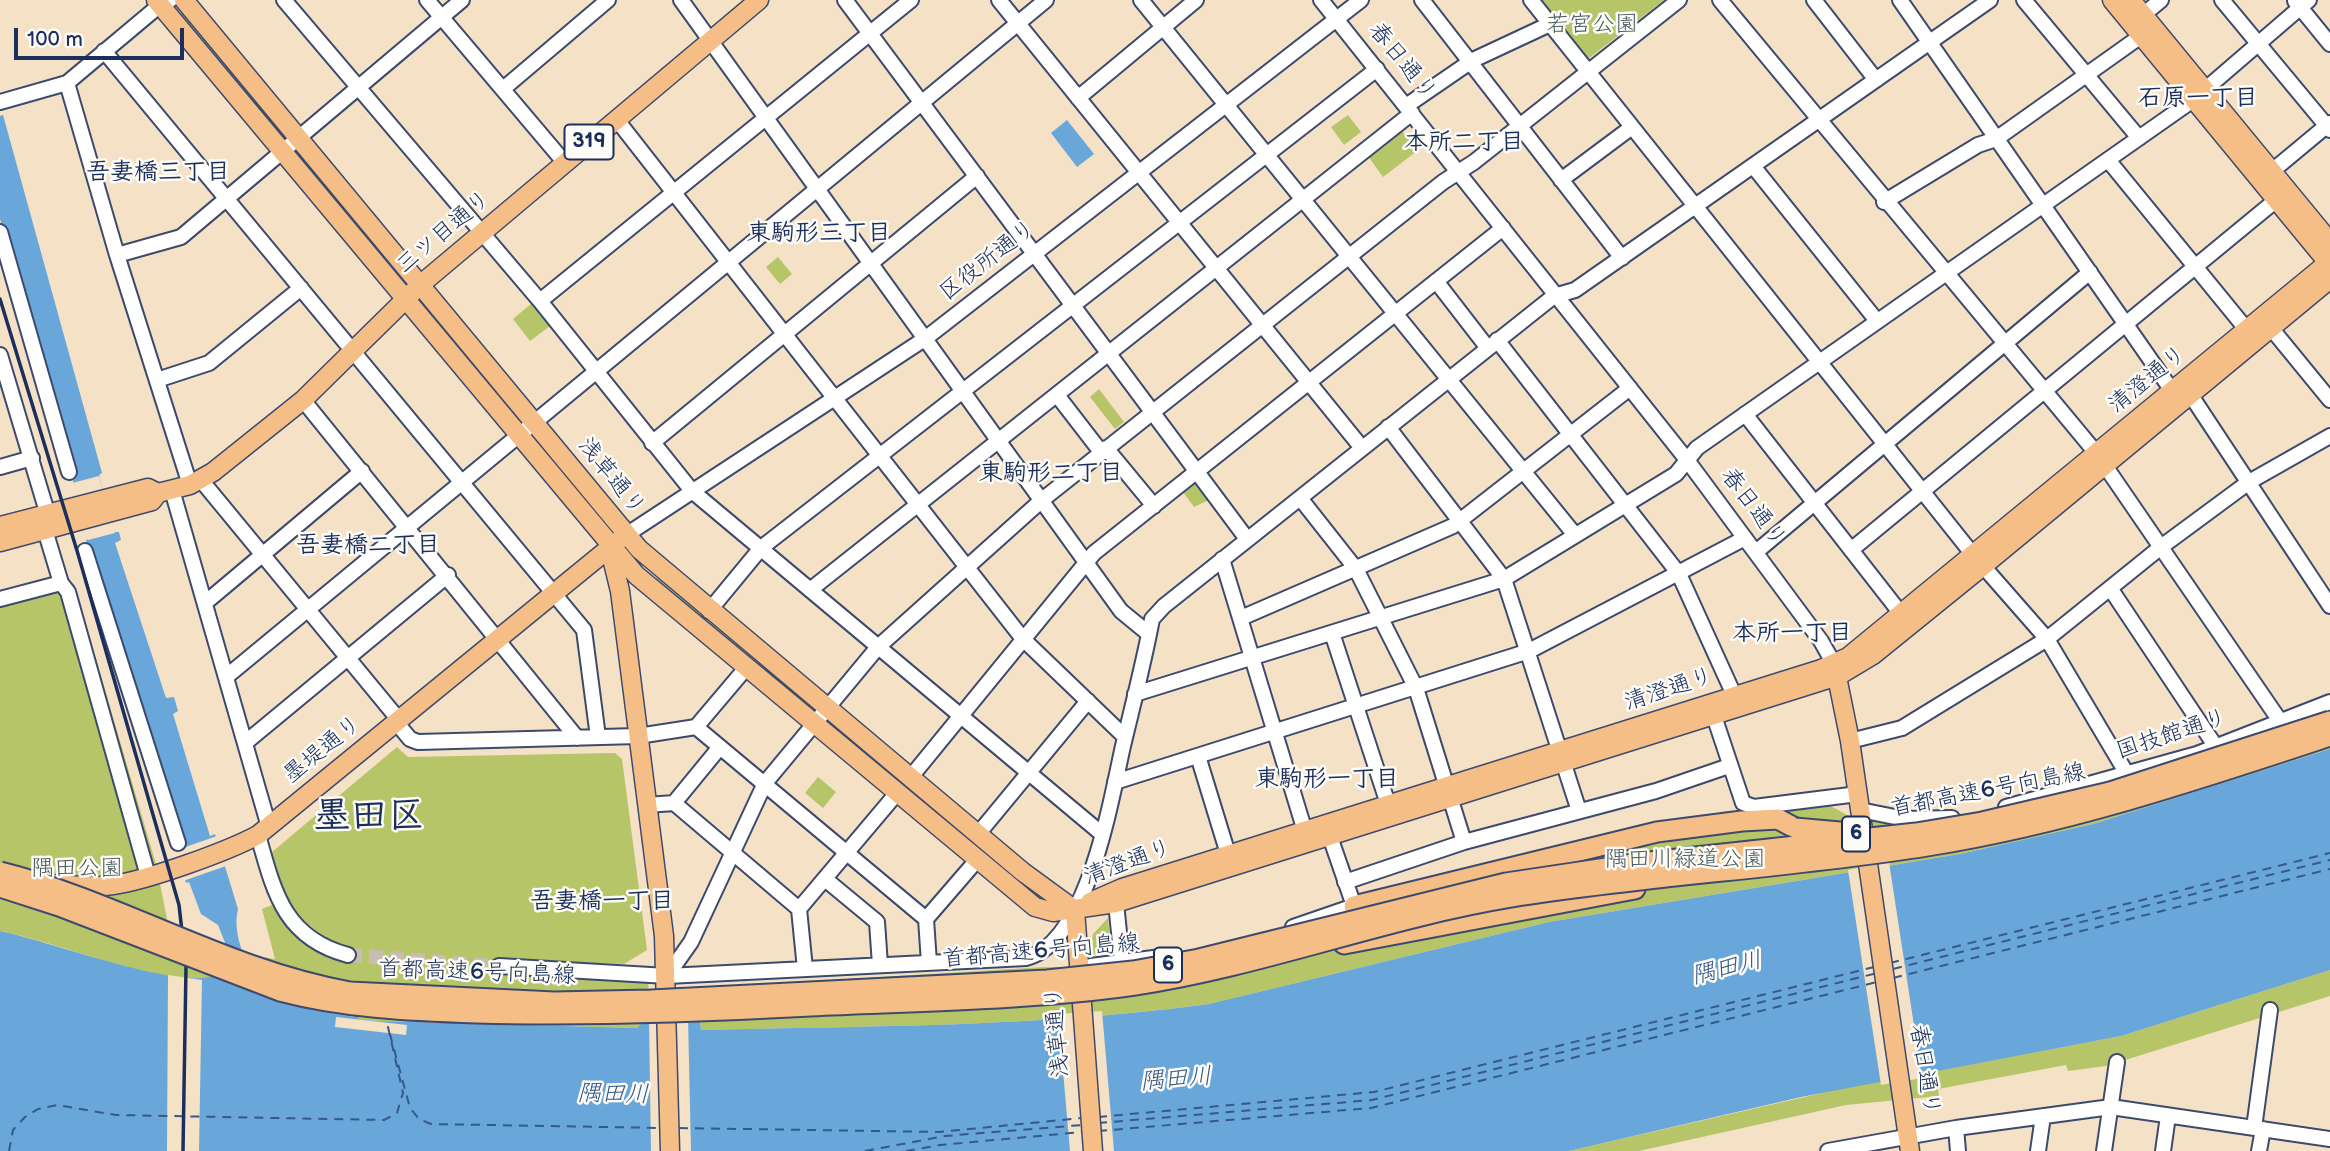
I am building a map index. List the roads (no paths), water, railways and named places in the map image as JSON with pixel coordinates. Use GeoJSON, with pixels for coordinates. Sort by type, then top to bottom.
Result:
{"type":"FeatureCollection","features":[{"type":"Feature","properties":{"kind":"highway","name":"首都高速6号向島線"},"geometry":{"type":"LineString","coordinates":[[0,872],[65,893],[246,966],[317,986],[397,996],[554,1002],[651,1000],[1047,980],[1133,971],[1199,959],[1506,883],[1640,863],[1916,834],[2110,792],[2330,721]]}},
{"type":"Feature","properties":{"kind":"highway","name":"首都高速6号向島線"},"geometry":{"type":"LineString","coordinates":[[0,887],[59,906],[242,979],[314,1000],[385,1009],[553,1015],[651,1014],[946,999],[1134,985],[1202,972],[1477,903],[1642,878],[1931,846],[2048,822],[2177,787],[2330,736]]}},
{"type":"Feature","properties":{"kind":"highway","name":"6"},"geometry":{"type":"LineString","coordinates":[[1354,906],[1657,832],[1742,821],[1862,834],[1916,834]]}},
{"type":"Feature","properties":{"kind":"highway"},"geometry":{"type":"LineString","coordinates":[[1192,953],[1275,957],[1756,866]]}},
{"type":"Feature","properties":{"kind":"main road","name":"浅草通り"},"geometry":{"type":"LineString","coordinates":[[184,0],[650,561],[978,834],[1075,909],[1093,1151]]}},
{"type":"Feature","properties":{"kind":"main road","name":"三ツ目通り"},"geometry":{"type":"LineString","coordinates":[[0,526],[46,521],[80,513],[107,506],[148,488],[165,491],[196,483],[303,400],[404,298],[759,0]]}},
{"type":"Feature","properties":{"kind":"main road"},"geometry":{"type":"LineString","coordinates":[[2112,0],[2141,36],[2272,172],[2330,242]]}},
{"type":"Feature","properties":{"kind":"main road"},"geometry":{"type":"LineString","coordinates":[[2131,0],[2275,201],[2329,267]]}},
{"type":"Feature","properties":{"kind":"main road","name":"浅草通り"},"geometry":{"type":"LineString","coordinates":[[162,2],[610,546],[649,588],[1035,907],[1053,912],[1075,909]]}},
{"type":"Feature","properties":{"kind":"main road","name":"清澄通り"},"geometry":{"type":"LineString","coordinates":[[1075,909],[1116,903],[1328,829],[1836,670],[1872,655],[2100,459],[2181,393],[2271,328],[2329,267]]}},
{"type":"Feature","properties":{"kind":"main road","name":"清澄通り"},"geometry":{"type":"LineString","coordinates":[[2181,393],[2247,330],[2329,267]]}},
{"type":"Feature","properties":{"kind":"main road","name":"三ツ目通り"},"geometry":{"type":"LineString","coordinates":[[0,542],[46,521]]}},
{"type":"Feature","properties":{"kind":"main road","name":"墨堤通り"},"geometry":{"type":"LineString","coordinates":[[0,880],[111,885],[148,876],[222,851],[263,831],[552,592],[626,535]]}},
{"type":"Feature","properties":{"kind":"main road","name":"浅草通り"},"geometry":{"type":"LineString","coordinates":[[610,546],[620,591],[667,976],[670,1151]]}},
{"type":"Feature","properties":{"kind":"main road","name":"清澄通り"},"geometry":{"type":"LineString","coordinates":[[1712,709],[1734,695],[1836,670],[1902,615],[1979,561]]}},
{"type":"Feature","properties":{"kind":"main road","name":"春日通り"},"geometry":{"type":"LineString","coordinates":[[1836,670],[1850,741],[1910,1144]]}},
{"type":"Feature","properties":{"kind":"main road","name":"清澄通り"},"geometry":{"type":"LineString","coordinates":[[1328,829],[1388,804],[1448,792]]}},
{"type":"Feature","properties":{"kind":"main road","name":"清澄通り"},"geometry":{"type":"LineString","coordinates":[[1075,909],[1111,892],[1228,854],[1307,836]]}},
{"type":"Feature","properties":{"kind":"street"},"geometry":{"type":"LineString","coordinates":[[284,0],[540,301],[692,491],[1102,834]]}},
{"type":"Feature","properties":{"kind":"street"},"geometry":{"type":"LineString","coordinates":[[427,0],[565,163]]}},
{"type":"Feature","properties":{"kind":"street"},"geometry":{"type":"LineString","coordinates":[[117,255],[181,237],[462,0]]}},
{"type":"Feature","properties":{"kind":"street"},"geometry":{"type":"LineString","coordinates":[[503,89],[608,0]]}},
{"type":"Feature","properties":{"kind":"street"},"geometry":{"type":"LineString","coordinates":[[681,0],[1121,611],[1149,634]]}},
{"type":"Feature","properties":{"kind":"street"},"geometry":{"type":"LineString","coordinates":[[845,0],[1247,539]]}},
{"type":"Feature","properties":{"kind":"street"},"geometry":{"type":"LineString","coordinates":[[540,301],[911,0]]}},
{"type":"Feature","properties":{"kind":"street"},"geometry":{"type":"LineString","coordinates":[[999,0],[1362,448]]}},
{"type":"Feature","properties":{"kind":"street"},"geometry":{"type":"LineString","coordinates":[[226,677],[1046,0]]}},
{"type":"Feature","properties":{"kind":"street"},"geometry":{"type":"LineString","coordinates":[[1141,0],[1575,536]]}},
{"type":"Feature","properties":{"kind":"street"},"geometry":{"type":"LineString","coordinates":[[1078,98],[1196,0]]}},
{"type":"Feature","properties":{"kind":"street","name":"春日通り"},"geometry":{"type":"LineString","coordinates":[[1321,0],[1687,460],[1756,552],[1836,670]]}},
{"type":"Feature","properties":{"kind":"street","name":"区役所通り"},"geometry":{"type":"LineString","coordinates":[[626,535],[926,338],[1361,0]]}},
{"type":"Feature","properties":{"kind":"street"},"geometry":{"type":"LineString","coordinates":[[1422,0],[1622,258]]}},
{"type":"Feature","properties":{"kind":"street"},"geometry":{"type":"LineString","coordinates":[[1531,0],[1922,491],[2047,639],[2127,775]]}},
{"type":"Feature","properties":{"kind":"street"},"geometry":{"type":"LineString","coordinates":[[667,976],[691,942],[765,783],[878,646],[1042,500],[1457,170],[1474,162],[1679,0]]}},
{"type":"Feature","properties":{"kind":"street"},"geometry":{"type":"LineString","coordinates":[[1720,0],[1884,202],[2100,459],[2280,721]]}},
{"type":"Feature","properties":{"kind":"street"},"geometry":{"type":"LineString","coordinates":[[1814,0],[1876,80]]}},
{"type":"Feature","properties":{"kind":"street"},"geometry":{"type":"LineString","coordinates":[[1900,0],[2126,324],[2249,482],[2330,606]]}},
{"type":"Feature","properties":{"kind":"street"},"geometry":{"type":"LineString","coordinates":[[499,966],[667,976],[1034,956],[1055,940],[1075,909],[1096,862],[1152,620],[1164,606],[1554,296],[1572,292],[1990,0]]}},
{"type":"Feature","properties":{"kind":"street"},"geometry":{"type":"LineString","coordinates":[[2024,0],[2139,138]]}},
{"type":"Feature","properties":{"kind":"street"},"geometry":{"type":"LineString","coordinates":[[2143,15],[2161,0]]}},
{"type":"Feature","properties":{"kind":"street"},"geometry":{"type":"LineString","coordinates":[[2222,0],[2329,126],[2272,172]]}},
{"type":"Feature","properties":{"kind":"street"},"geometry":{"type":"LineString","coordinates":[[0,102],[67,83],[162,2]]}},
{"type":"Feature","properties":{"kind":"street"},"geometry":{"type":"LineString","coordinates":[[1135,694],[1504,579],[1676,474],[1697,448],[2199,95],[2301,3],[2330,44]]}},
{"type":"Feature","properties":{"kind":"street"},"geometry":{"type":"LineString","coordinates":[[810,590],[1303,199],[1470,62],[1550,24]]}},
{"type":"Feature","properties":{"kind":"street"},"geometry":{"type":"LineString","coordinates":[[1884,202],[1978,145],[1996,139],[2141,36]]}},
{"type":"Feature","properties":{"kind":"street"},"geometry":{"type":"LineString","coordinates":[[104,51],[584,630],[598,737]]}},
{"type":"Feature","properties":{"kind":"street"},"geometry":{"type":"LineString","coordinates":[[709,611],[761,548],[1377,69]]}},
{"type":"Feature","properties":{"kind":"street"},"geometry":{"type":"LineString","coordinates":[[67,83],[157,380],[196,483],[263,554],[410,739],[418,742],[638,736],[696,727],[746,667]]}},
{"type":"Feature","properties":{"kind":"street"},"geometry":{"type":"LineString","coordinates":[[617,120],[1023,639],[1125,737]]}},
{"type":"Feature","properties":{"kind":"street"},"geometry":{"type":"LineString","coordinates":[[1561,180],[1632,127]]}},
{"type":"Feature","properties":{"kind":"street"},"geometry":{"type":"LineString","coordinates":[[2108,160],[2247,330]]}},
{"type":"Feature","properties":{"kind":"street"},"geometry":{"type":"LineString","coordinates":[[1753,166],[1877,321]]}},
{"type":"Feature","properties":{"kind":"street"},"geometry":{"type":"LineString","coordinates":[[652,443],[977,176]]}},
{"type":"Feature","properties":{"kind":"street"},"geometry":{"type":"LineString","coordinates":[[1851,550],[2275,201]]}},
{"type":"Feature","properties":{"kind":"street"},"geometry":{"type":"LineString","coordinates":[[910,778],[1086,562],[1196,471],[1503,228]]}},
{"type":"Feature","properties":{"kind":"street"},"geometry":{"type":"LineString","coordinates":[[0,232],[69,472]]}},
{"type":"Feature","properties":{"kind":"street"},"geometry":{"type":"LineString","coordinates":[[1756,552],[2090,272]]}},
{"type":"Feature","properties":{"kind":"street"},"geometry":{"type":"LineString","coordinates":[[1436,281],[1570,435],[1678,574],[1734,695]]}},
{"type":"Feature","properties":{"kind":"street"},"geometry":{"type":"LineString","coordinates":[[157,380],[209,363],[301,288]]}},
{"type":"Feature","properties":{"kind":"street"},"geometry":{"type":"LineString","coordinates":[[2271,328],[2330,400]]}},
{"type":"Feature","properties":{"kind":"street"},"geometry":{"type":"LineString","coordinates":[[0,355],[5,388],[32,458],[61,583],[68,592],[148,876]]}},
{"type":"Feature","properties":{"kind":"street"},"geometry":{"type":"LineString","coordinates":[[1241,618],[1461,520],[1630,387]]}},
{"type":"Feature","properties":{"kind":"street"},"geometry":{"type":"LineString","coordinates":[[1057,395],[1153,506]]}},
{"type":"Feature","properties":{"kind":"street"},"geometry":{"type":"LineString","coordinates":[[303,400],[448,575],[499,638],[503,649],[577,737]]}},
{"type":"Feature","properties":{"kind":"street"},"geometry":{"type":"LineString","coordinates":[[1745,414],[1902,615]]}},
{"type":"Feature","properties":{"kind":"street"},"geometry":{"type":"LineString","coordinates":[[1388,428],[1504,579],[1579,811]]}},
{"type":"Feature","properties":{"kind":"street"},"geometry":{"type":"LineString","coordinates":[[1850,741],[1902,728],[2047,639],[2161,547],[2249,482],[2330,436]]}},
{"type":"Feature","properties":{"kind":"street"},"geometry":{"type":"LineString","coordinates":[[0,467],[32,458]]}},
{"type":"Feature","properties":{"kind":"street"},"geometry":{"type":"LineString","coordinates":[[205,603],[362,471]]}},
{"type":"Feature","properties":{"kind":"street"},"geometry":{"type":"LineString","coordinates":[[165,491],[205,603],[245,743],[270,881],[289,917],[308,937],[348,955]]}},
{"type":"Feature","properties":{"kind":"street"},"geometry":{"type":"LineString","coordinates":[[1300,498],[1356,569],[1416,688],[1464,842]]}},
{"type":"Feature","properties":{"kind":"street"},"geometry":{"type":"LineString","coordinates":[[1115,782],[1529,651],[1745,538]]}},
{"type":"Feature","properties":{"kind":"street"},"geometry":{"type":"LineString","coordinates":[[85,551],[178,843]]}},
{"type":"Feature","properties":{"kind":"street"},"geometry":{"type":"LineString","coordinates":[[1222,559],[1307,836]]}},
{"type":"Feature","properties":{"kind":"street"},"geometry":{"type":"LineString","coordinates":[[245,743],[448,575]]}},
{"type":"Feature","properties":{"kind":"street"},"geometry":{"type":"LineString","coordinates":[[0,599],[61,583]]}},
{"type":"Feature","properties":{"kind":"street"},"geometry":{"type":"LineString","coordinates":[[2110,588],[2216,747]]}},
{"type":"Feature","properties":{"kind":"street"},"geometry":{"type":"LineString","coordinates":[[1332,633],[1388,804]]}},
{"type":"Feature","properties":{"kind":"street"},"geometry":{"type":"LineString","coordinates":[[978,834],[1088,701]]}},
{"type":"Feature","properties":{"kind":"street","name":"国技館通り"},"geometry":{"type":"LineString","coordinates":[[1729,766],[1740,799],[1749,806],[1859,802],[1905,819],[1942,820],[1995,810],[2127,775],[2216,747],[2330,702]]}},
{"type":"Feature","properties":{"kind":"street"},"geometry":{"type":"LineString","coordinates":[[1345,882],[1464,842],[1656,791],[1729,766],[1712,709]]}},
{"type":"Feature","properties":{"kind":"street"},"geometry":{"type":"LineString","coordinates":[[696,727],[926,919]]}},
{"type":"Feature","properties":{"kind":"street"},"geometry":{"type":"LineString","coordinates":[[674,803],[720,747]]}},
{"type":"Feature","properties":{"kind":"street"},"geometry":{"type":"LineString","coordinates":[[1198,756],[1228,854]]}},
{"type":"Feature","properties":{"kind":"street"},"geometry":{"type":"LineString","coordinates":[[799,909],[897,793]]}},
{"type":"Feature","properties":{"kind":"street"},"geometry":{"type":"LineString","coordinates":[[647,805],[674,803],[799,909],[805,969]]}},
{"type":"Feature","properties":{"kind":"street"},"geometry":{"type":"LineString","coordinates":[[1078,971],[1242,943],[1354,906],[1328,829]]}},
{"type":"Feature","properties":{"kind":"street"},"geometry":{"type":"LineString","coordinates":[[929,963],[926,919],[977,860]]}},
{"type":"Feature","properties":{"kind":"street"},"geometry":{"type":"LineString","coordinates":[[825,879],[877,922],[880,965]]}},
{"type":"Feature","properties":{"kind":"street"},"geometry":{"type":"LineString","coordinates":[[1116,903],[1122,962]]}},
{"type":"Feature","properties":{"kind":"street"},"geometry":{"type":"LineString","coordinates":[[2259,1151],[2258,1128],[2270,1010]]}},
{"type":"Feature","properties":{"kind":"street"},"geometry":{"type":"LineString","coordinates":[[2104,1151],[2117,1062]]}},
{"type":"Feature","properties":{"kind":"street"},"geometry":{"type":"LineString","coordinates":[[1828,1151],[1910,1144],[1956,1128],[2111,1107],[2330,1139]]}},
{"type":"Feature","properties":{"kind":"street"},"geometry":{"type":"LineString","coordinates":[[2038,1151],[2043,1116]]}},
{"type":"Feature","properties":{"kind":"street"},"geometry":{"type":"LineString","coordinates":[[2164,1151],[2168,1116]]}},
{"type":"Feature","properties":{"kind":"street"},"geometry":{"type":"LineString","coordinates":[[1956,1128],[1958,1151]]}},
{"type":"Feature","properties":{"kind":"water","name":"隅田川"},"geometry":{"type":"Polygon","coordinates":[[[3,115],[102,473],[99,475],[114,532],[119,532],[121,540],[115,543],[166,698],[174,697],[178,711],[173,714],[210,836],[215,834],[238,909],[236,921],[241,948],[254,975],[263,986],[273,995],[292,1004],[354,1017],[355,1013],[359,1014],[358,1019],[376,1021],[637,1028],[641,1024],[700,1020],[701,1030],[1019,1021],[1146,1012],[1209,1004],[1549,922],[1960,854],[2093,824],[2330,749],[2330,970],[2121,1036],[1801,1097],[1569,1151],[0,1151],[0,931],[144,971],[198,978],[214,975],[228,950],[218,925],[201,914],[189,882],[186,883],[127,665],[86,540],[89,539],[0,219],[0,116],[3,115]]]}},
{"type":"Feature","properties":{"kind":"water"},"geometry":{"type":"Polygon","coordinates":[[[1067,120],[1094,154],[1077,167],[1051,133],[1067,120]]]}},
{"type":"Feature","properties":{"kind":"tunnel"},"geometry":{"type":"LineString","coordinates":[[348,955],[499,966]]}},
{"type":"Feature","properties":{"kind":"railway"},"geometry":{"type":"LineString","coordinates":[[0,299],[78,554],[179,905],[186,967],[183,1151]]}},
{"type":"Feature","properties":{"kind":"district","name":"石原一丁目"},"geometry":{"type":"Point","coordinates":[2198,99]}},
{"type":"Feature","properties":{"kind":"district","name":"本所二丁目"},"geometry":{"type":"Point","coordinates":[1464,143]}},
{"type":"Feature","properties":{"kind":"district","name":"吾妻橋三丁目"},"geometry":{"type":"Point","coordinates":[158,173]}},
{"type":"Feature","properties":{"kind":"district","name":"東駒形三丁目"},"geometry":{"type":"Point","coordinates":[819,234]}},
{"type":"Feature","properties":{"kind":"district","name":"東駒形二丁目"},"geometry":{"type":"Point","coordinates":[1051,474]}},
{"type":"Feature","properties":{"kind":"district","name":"吾妻橋二丁目"},"geometry":{"type":"Point","coordinates":[368,546]}},
{"type":"Feature","properties":{"kind":"district","name":"本所一丁目"},"geometry":{"type":"Point","coordinates":[1792,634]}},
{"type":"Feature","properties":{"kind":"district","name":"東駒形一丁目"},"geometry":{"type":"Point","coordinates":[1327,780]}},
{"type":"Feature","properties":{"kind":"district","name":"墨田区"},"geometry":{"type":"Point","coordinates":[369,818]}},
{"type":"Feature","properties":{"kind":"district","name":"吾妻橋一丁目"},"geometry":{"type":"Point","coordinates":[602,902]}},
{"type":"Feature","properties":{"kind":"park label","name":"若宮公園"},"geometry":{"type":"Point","coordinates":[1592,25]}},
{"type":"Feature","properties":{"kind":"park label","name":"隅田川緑道公園"},"geometry":{"type":"Point","coordinates":[1685,860]}},
{"type":"Feature","properties":{"kind":"park label","name":"隅田公園"},"geometry":{"type":"Point","coordinates":[77,869]}}]}
